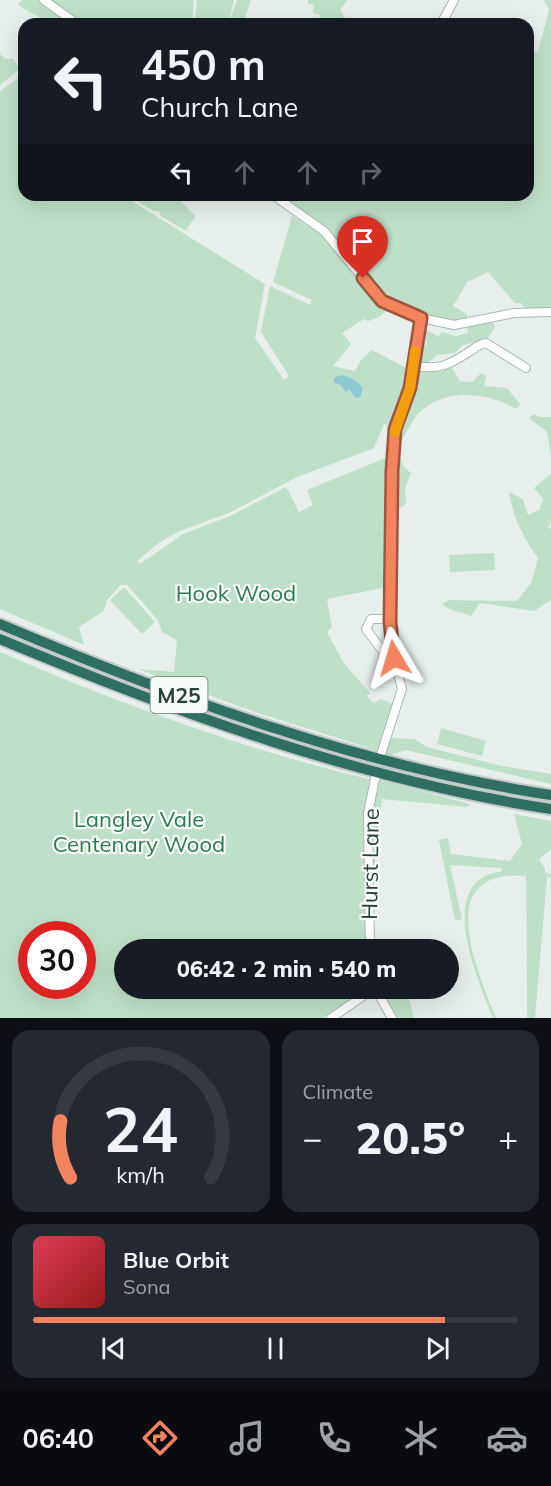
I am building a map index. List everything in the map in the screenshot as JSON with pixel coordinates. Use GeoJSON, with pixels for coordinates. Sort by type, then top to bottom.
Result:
{"type":"FeatureCollection","features":[{"type":"Feature","properties":{"kind":"highway","name":"M25"},"geometry":{"type":"LineString","coordinates":[[0,624],[104,668],[308,739],[418,768],[551,795]]}},
{"type":"Feature","properties":{"kind":"highway","name":"M25"},"geometry":{"type":"LineString","coordinates":[[0,639],[92,678],[305,753],[415,782],[551,809]]}},
{"type":"Feature","properties":{"kind":"street"},"geometry":{"type":"LineString","coordinates":[[44,0],[69,18]]}},
{"type":"Feature","properties":{"kind":"street"},"geometry":{"type":"LineString","coordinates":[[444,18],[454,0]]}},
{"type":"Feature","properties":{"kind":"street"},"geometry":{"type":"LineString","coordinates":[[283,201],[324,231],[382,301],[421,318],[454,325],[514,313],[551,312]]}},
{"type":"Feature","properties":{"kind":"street"},"geometry":{"type":"LineString","coordinates":[[382,751],[402,689],[391,646],[390,619],[392,471],[395,429],[410,388],[421,318]]}},
{"type":"Feature","properties":{"kind":"street"},"geometry":{"type":"LineString","coordinates":[[413,366],[435,369],[451,363],[480,344],[486,343],[526,369]]}},
{"type":"Feature","properties":{"kind":"street"},"geometry":{"type":"LineString","coordinates":[[390,619],[371,619],[366,629],[397,670]]}},
{"type":"Feature","properties":{"kind":"street","name":"Hurst Lane"},"geometry":{"type":"LineString","coordinates":[[370,939],[368,813],[375,779]]}},
{"type":"Feature","properties":{"kind":"street"},"geometry":{"type":"LineString","coordinates":[[331,1018],[356,999]]}},
{"type":"Feature","properties":{"kind":"street"},"geometry":{"type":"LineString","coordinates":[[380,999],[392,1018]]}},
{"type":"Feature","properties":{"kind":"green space"},"geometry":{"type":"Polygon","coordinates":[[[22,0],[38,0],[63,18],[42,18],[18,5],[22,0]]]}},
{"type":"Feature","properties":{"kind":"green space"},"geometry":{"type":"Polygon","coordinates":[[[50,0],[194,0],[192,18],[75,18],[50,0]]]}},
{"type":"Feature","properties":{"kind":"green space"},"geometry":{"type":"Polygon","coordinates":[[[197,0],[234,0],[230,18],[196,18],[197,0]]]}},
{"type":"Feature","properties":{"kind":"green space"},"geometry":{"type":"Polygon","coordinates":[[[237,0],[251,0],[245,18],[230,18],[237,0]]]}},
{"type":"Feature","properties":{"kind":"green space"},"geometry":{"type":"Polygon","coordinates":[[[308,0],[348,0],[340,10],[345,18],[319,18],[320,15],[313,13],[314,5],[308,4],[308,0]]]}},
{"type":"Feature","properties":{"kind":"green space","name":"Hook Wood"},"geometry":{"type":"Polygon","coordinates":[[[544,0],[551,0],[551,310],[526,309],[521,303],[515,303],[488,272],[467,282],[453,306],[467,314],[468,321],[448,321],[430,317],[394,303],[381,316],[369,321],[364,319],[342,333],[351,344],[333,366],[355,371],[360,361],[372,350],[410,370],[394,426],[384,424],[374,448],[297,477],[229,513],[180,531],[160,542],[137,561],[140,564],[183,534],[230,516],[286,487],[299,512],[313,505],[307,490],[388,457],[387,587],[327,599],[332,627],[327,632],[343,662],[370,693],[367,696],[374,703],[381,699],[393,704],[379,751],[252,711],[138,669],[174,672],[177,640],[162,632],[157,619],[127,585],[121,585],[107,600],[104,611],[79,627],[84,645],[0,609],[0,91],[18,78],[18,201],[132,201],[265,284],[255,338],[284,380],[289,376],[261,332],[270,286],[310,305],[312,300],[273,282],[292,216],[324,236],[360,270],[321,224],[287,201],[534,201],[534,52],[538,51],[549,10],[544,0]]]}},
{"type":"Feature","properties":{"kind":"green space"},"geometry":{"type":"Polygon","coordinates":[[[0,54],[5,59],[13,59],[18,71],[0,85],[0,54]]]}},
{"type":"Feature","properties":{"kind":"green space"},"geometry":{"type":"Polygon","coordinates":[[[137,201],[181,201],[195,216],[186,231],[161,216],[159,211],[153,211],[137,201]]]}},
{"type":"Feature","properties":{"kind":"green space"},"geometry":{"type":"Polygon","coordinates":[[[492,321],[495,327],[487,339],[483,337],[481,341],[463,345],[455,353],[437,355],[426,364],[434,365],[441,372],[451,367],[460,381],[472,382],[481,373],[486,376],[484,386],[507,388],[520,404],[516,409],[492,399],[465,395],[439,400],[417,415],[397,446],[397,434],[418,363],[419,346],[427,345],[425,331],[438,337],[442,332],[456,336],[468,333],[467,327],[492,321]]]}},
{"type":"Feature","properties":{"kind":"green space"},"geometry":{"type":"Polygon","coordinates":[[[533,414],[540,417],[551,417],[551,456],[547,432],[529,418],[533,414]]]}},
{"type":"Feature","properties":{"kind":"green space"},"geometry":{"type":"Polygon","coordinates":[[[401,460],[403,466],[411,473],[405,488],[406,504],[397,510],[394,506],[395,461],[401,460]]]}},
{"type":"Feature","properties":{"kind":"green space"},"geometry":{"type":"Polygon","coordinates":[[[551,474],[551,522],[548,527],[551,529],[551,600],[534,611],[480,603],[471,616],[442,604],[449,600],[517,601],[531,583],[538,558],[519,527],[509,492],[523,499],[528,515],[539,510],[543,499],[534,488],[551,474]]]}},
{"type":"Feature","properties":{"kind":"green space"},"geometry":{"type":"Polygon","coordinates":[[[494,553],[495,570],[450,572],[449,555],[494,553]]]}},
{"type":"Feature","properties":{"kind":"green space"},"geometry":{"type":"Polygon","coordinates":[[[124,587],[155,622],[142,634],[110,600],[124,587]]]}},
{"type":"Feature","properties":{"kind":"green space","name":"Langley Vale Centenary Wood"},"geometry":{"type":"Polygon","coordinates":[[[0,652],[91,690],[230,740],[373,780],[364,843],[367,939],[114,939],[114,999],[353,999],[323,1018],[0,1018],[0,652]]]}},
{"type":"Feature","properties":{"kind":"green space"},"geometry":{"type":"Polygon","coordinates":[[[441,728],[486,741],[482,756],[437,744],[441,728]]]}},
{"type":"Feature","properties":{"kind":"green space"},"geometry":{"type":"Polygon","coordinates":[[[389,738],[414,739],[427,747],[502,766],[551,774],[551,784],[406,750],[390,755],[385,754],[389,738]]]}},
{"type":"Feature","properties":{"kind":"green space"},"geometry":{"type":"Polygon","coordinates":[[[378,780],[470,804],[467,807],[382,799],[373,877],[370,818],[378,780]]]}},
{"type":"Feature","properties":{"kind":"green space"},"geometry":{"type":"Polygon","coordinates":[[[514,814],[551,821],[551,849],[539,859],[545,873],[551,874],[551,878],[547,877],[535,1018],[527,1018],[526,876],[497,878],[479,888],[470,904],[468,925],[472,949],[496,1018],[493,1018],[473,965],[465,922],[466,903],[472,887],[485,876],[503,871],[501,868],[450,865],[462,919],[455,921],[439,840],[448,838],[451,854],[510,861],[522,844],[514,814]]]}},
{"type":"Feature","properties":{"kind":"green space"},"geometry":{"type":"Polygon","coordinates":[[[384,999],[409,999],[414,1018],[395,1018],[384,999]]]}},
{"type":"Feature","properties":{"kind":"water"},"geometry":{"type":"Polygon","coordinates":[[[341,375],[354,379],[361,385],[363,388],[360,397],[355,398],[350,390],[345,392],[341,385],[334,383],[334,378],[341,375]]]}},
{"type":"Feature","properties":{"kind":"slow traffic"},"geometry":{"type":"LineString","coordinates":[[395,432],[410,388],[415,351]]}},
{"type":"Feature","properties":{"kind":"route"},"geometry":{"type":"LineString","coordinates":[[363,278],[382,301],[421,318],[410,388],[395,429],[392,471],[390,622],[394,658]]}}]}
